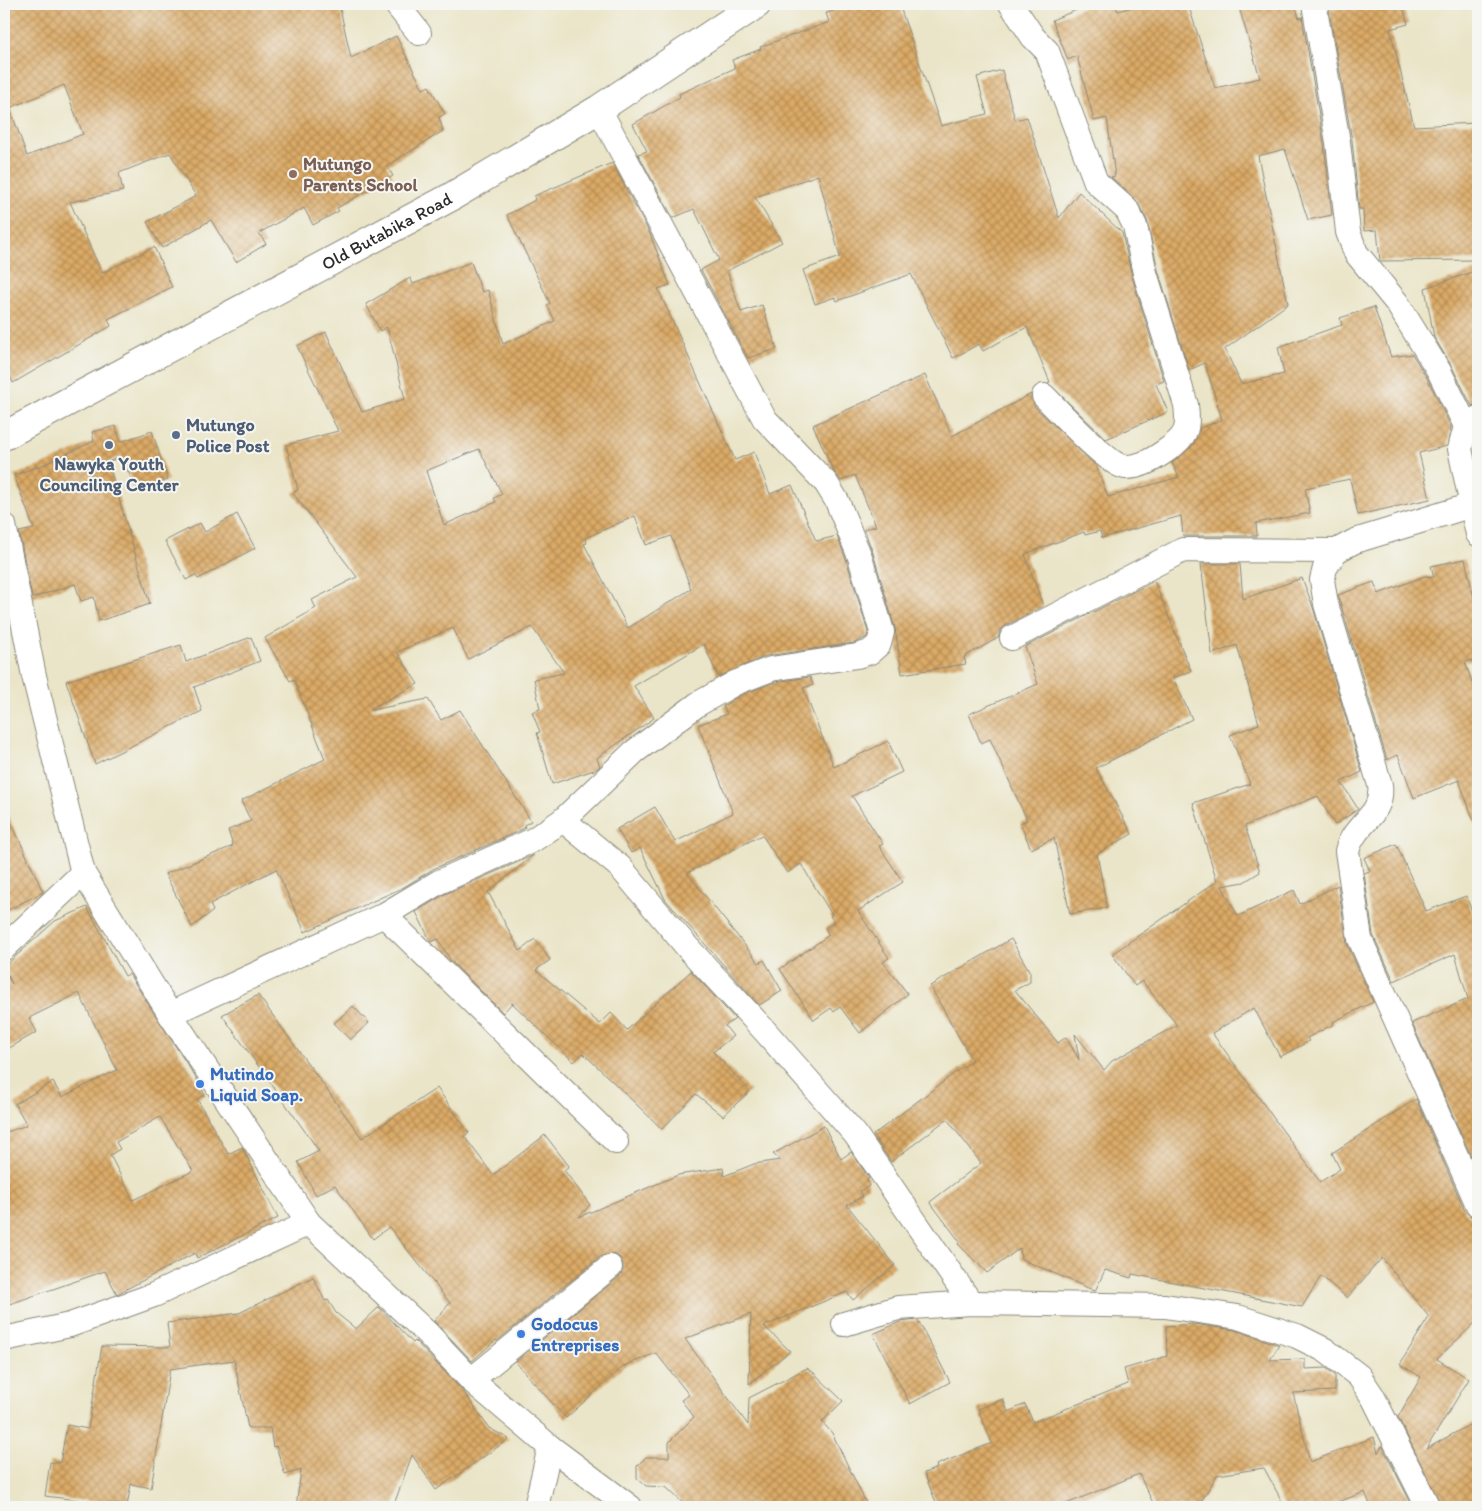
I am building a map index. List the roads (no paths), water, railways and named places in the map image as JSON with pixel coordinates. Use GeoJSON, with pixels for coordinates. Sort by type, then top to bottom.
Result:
{"type":"FeatureCollection","features":[{"type":"Feature","properties":{"kind":"main road","name":"Old Butabika Road"},"geometry":{"type":"LineString","coordinates":[[4,436],[451,197],[599,109],[757,4]]}},
{"type":"Feature","properties":{"kind":"street"},"geometry":{"type":"LineString","coordinates":[[396,4],[419,33]]}},
{"type":"Feature","properties":{"kind":"street"},"geometry":{"type":"LineString","coordinates":[[1011,4],[1033,37],[1047,51],[1096,182],[1127,210],[1136,226],[1145,272],[1186,405],[1188,424],[1184,434],[1177,443],[1150,463],[1123,467],[1107,458],[1044,396]]}},
{"type":"Feature","properties":{"kind":"street"},"geometry":{"type":"LineString","coordinates":[[1314,4],[1338,142],[1348,232],[1356,253],[1396,303],[1472,422],[1460,449],[1478,534]]}},
{"type":"Feature","properties":{"kind":"street"},"geometry":{"type":"LineString","coordinates":[[170,1014],[384,915],[440,882],[533,840],[563,820],[634,752],[698,704],[735,683],[771,669],[857,656],[870,652],[879,644],[882,632],[860,557],[837,501],[826,483],[764,418],[599,109]]}},
{"type":"Feature","properties":{"kind":"street"},"geometry":{"type":"LineString","coordinates":[[1012,638],[1183,550],[1336,551],[1355,541],[1472,505]]}},
{"type":"Feature","properties":{"kind":"street"},"geometry":{"type":"LineString","coordinates":[[4,525],[34,676],[83,873],[170,1014],[309,1223],[427,1333],[471,1380],[550,1447],[630,1507]]}},
{"type":"Feature","properties":{"kind":"street"},"geometry":{"type":"LineString","coordinates":[[1336,551],[1325,568],[1322,580],[1326,604],[1378,775],[1382,797],[1377,810],[1351,838],[1347,851],[1360,939],[1478,1206]]}},
{"type":"Feature","properties":{"kind":"street"},"geometry":{"type":"LineString","coordinates":[[563,820],[620,867],[688,948],[764,1030],[855,1134],[971,1303]]}},
{"type":"Feature","properties":{"kind":"street"},"geometry":{"type":"LineString","coordinates":[[4,948],[83,873]]}},
{"type":"Feature","properties":{"kind":"street"},"geometry":{"type":"LineString","coordinates":[[384,915],[616,1142]]}},
{"type":"Feature","properties":{"kind":"street"},"geometry":{"type":"LineString","coordinates":[[4,1339],[70,1325],[154,1295],[309,1223]]}},
{"type":"Feature","properties":{"kind":"street"},"geometry":{"type":"LineString","coordinates":[[471,1380],[610,1267]]}},
{"type":"Feature","properties":{"kind":"street"},"geometry":{"type":"LineString","coordinates":[[844,1324],[898,1308],[971,1303],[1164,1306],[1238,1317],[1297,1336],[1325,1350],[1359,1376],[1373,1398],[1428,1507]]}},
{"type":"Feature","properties":{"kind":"street"},"geometry":{"type":"LineString","coordinates":[[536,1507],[550,1447]]}},
{"type":"Feature","properties":{"kind":"place","name":"Mutungo Parents School"},"geometry":{"type":"Point","coordinates":[293,174]}},
{"type":"Feature","properties":{"kind":"place","name":"Mutungo Police Post"},"geometry":{"type":"Point","coordinates":[176,435]}},
{"type":"Feature","properties":{"kind":"place","name":"Nawyka Youth Counciling Center"},"geometry":{"type":"Point","coordinates":[109,445]}},
{"type":"Feature","properties":{"kind":"place","name":"Mutindo Liquid Soap."},"geometry":{"type":"Point","coordinates":[200,1084]}},
{"type":"Feature","properties":{"kind":"place","name":"Godocus Entreprises"},"geometry":{"type":"Point","coordinates":[521,1334]}}]}
